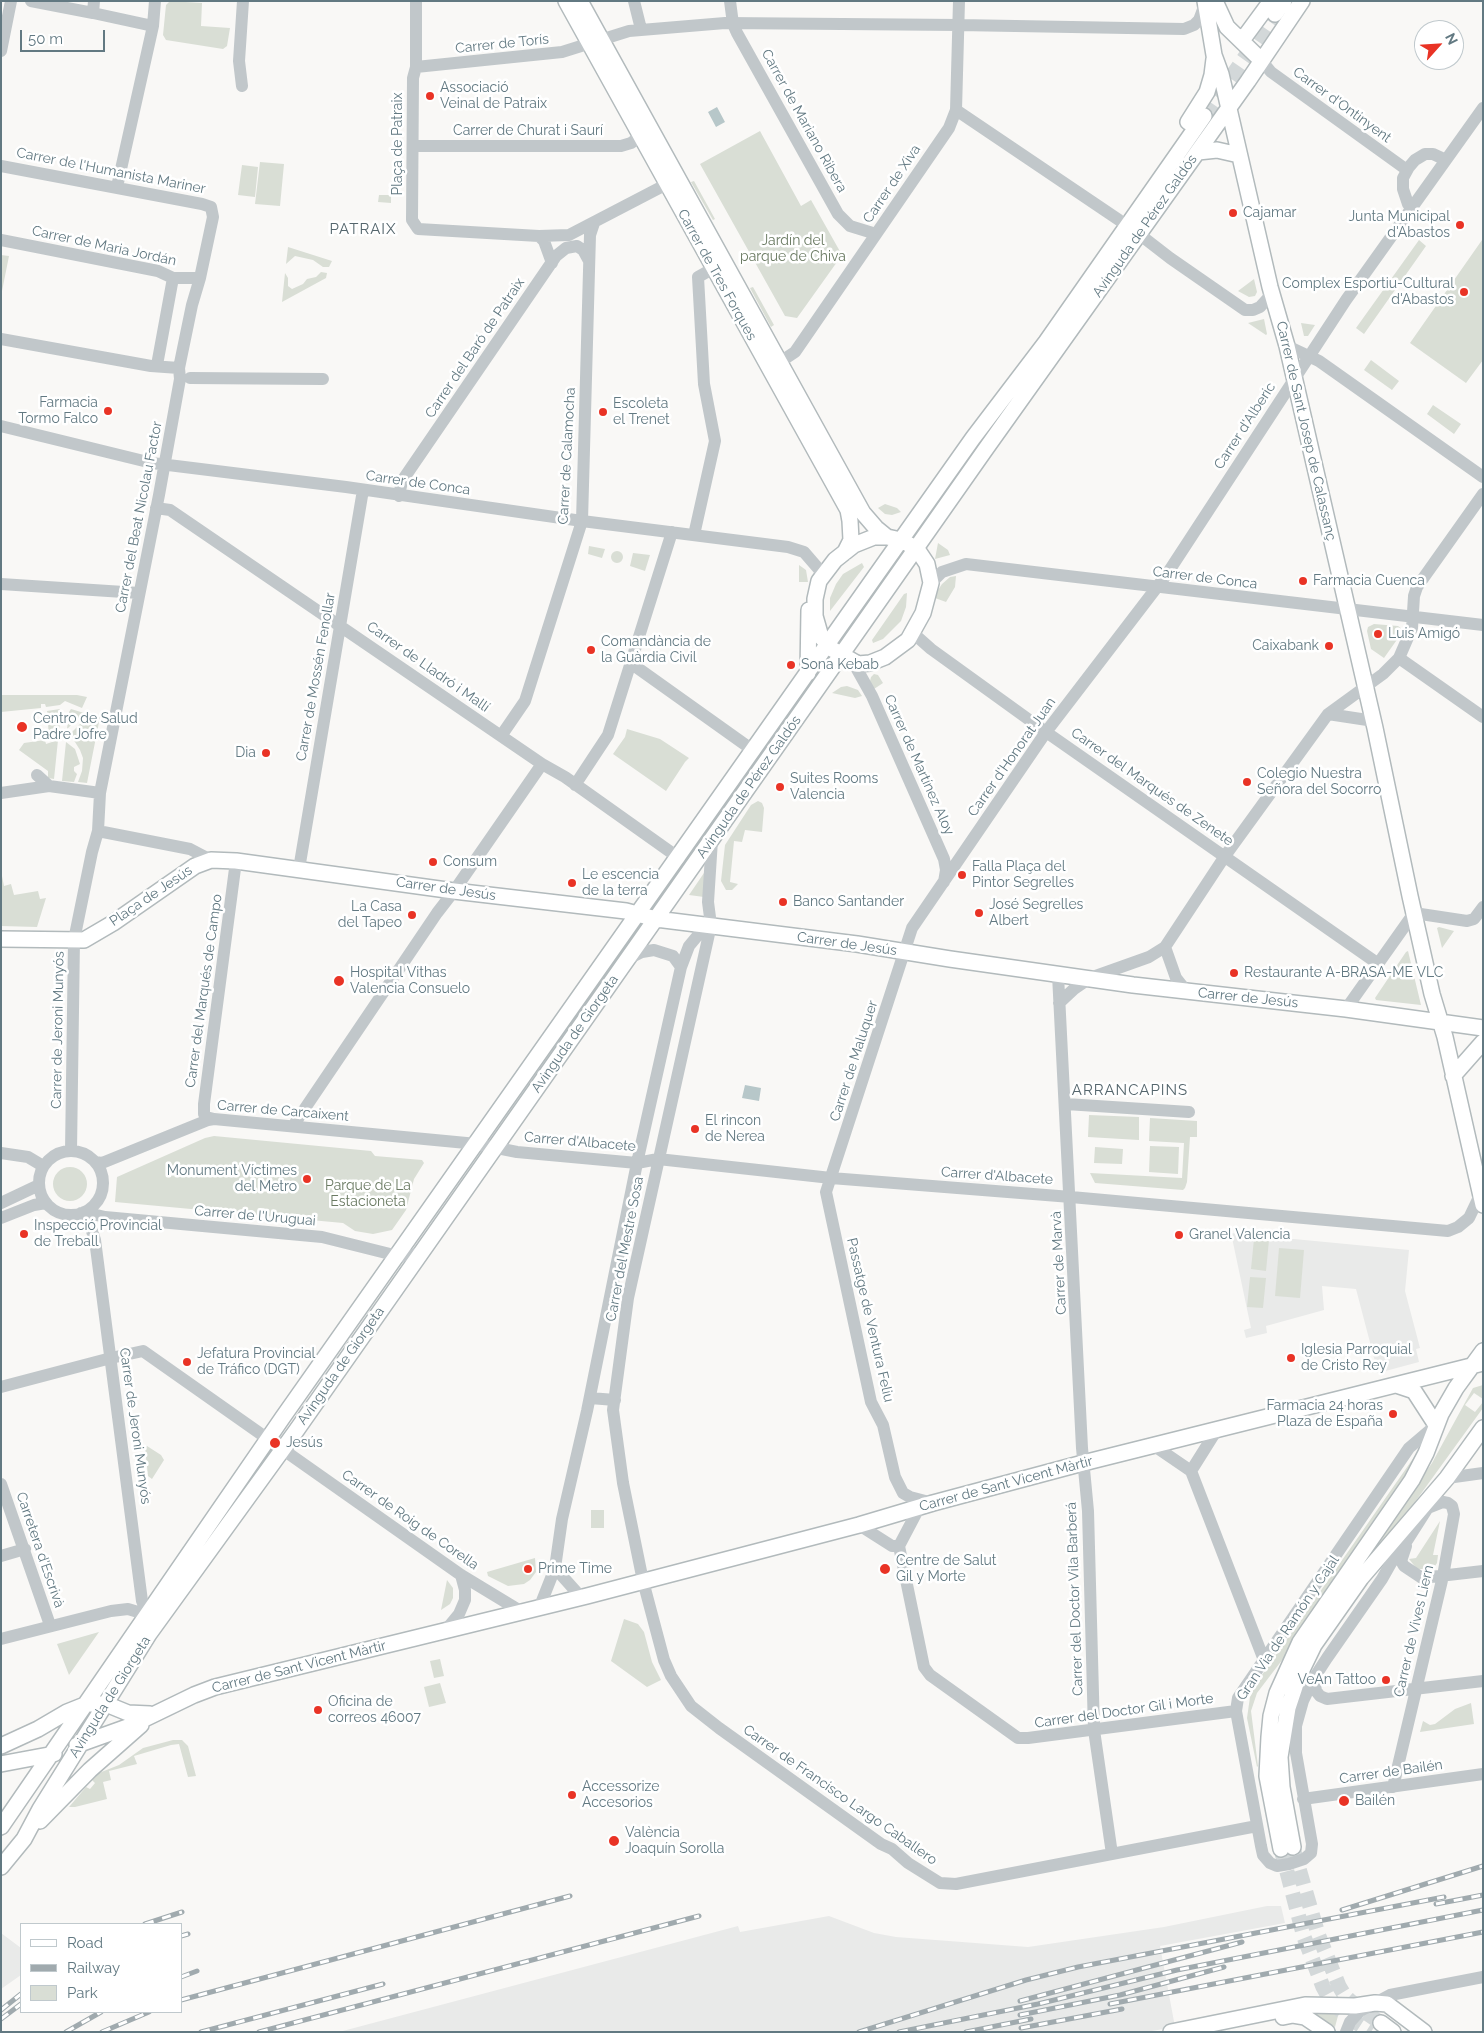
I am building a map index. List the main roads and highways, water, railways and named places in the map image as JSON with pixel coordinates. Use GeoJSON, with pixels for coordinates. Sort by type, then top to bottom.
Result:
{"type":"FeatureCollection","features":[{"type":"Feature","properties":{"kind":"main road","name":"Carrer de Tres Forques"},"geometry":{"type":"LineString","coordinates":[[566,1],[595,42],[780,362],[863,513],[876,528],[894,538]]}},
{"type":"Feature","properties":{"kind":"main road","name":"Carrer de Tres Forques"},"geometry":{"type":"LineString","coordinates":[[580,1],[595,42]]}},
{"type":"Feature","properties":{"kind":"main road"},"geometry":{"type":"LineString","coordinates":[[1275,11],[1284,1]]}},
{"type":"Feature","properties":{"kind":"main road"},"geometry":{"type":"LineString","coordinates":[[1239,38],[1246,35],[1290,1]]}},
{"type":"Feature","properties":{"kind":"main road","name":"Avinguda de Pérez Galdós"},"geometry":{"type":"LineString","coordinates":[[656,919],[712,840],[847,659],[917,549],[985,450],[1198,152],[1302,1]]}},
{"type":"Feature","properties":{"kind":"main road"},"geometry":{"type":"LineString","coordinates":[[1208,2],[1227,27],[1261,60]]}},
{"type":"Feature","properties":{"kind":"main road"},"geometry":{"type":"LineString","coordinates":[[1208,2],[1214,55]]}},
{"type":"Feature","properties":{"kind":"main road","name":"Avinguda de Pérez Galdós"},"geometry":{"type":"LineString","coordinates":[[973,438],[996,398],[1204,99],[1211,81],[1214,55]]}},
{"type":"Feature","properties":{"kind":"main road","name":"Carrer de Sant Josep de Calassanç"},"geometry":{"type":"LineString","coordinates":[[1214,55],[1270,287],[1295,378],[1374,721],[1432,994],[1454,1076],[1482,1200]]}},
{"type":"Feature","properties":{"kind":"main road","name":"Avinguda de Pérez Galdós"},"geometry":{"type":"LineString","coordinates":[[639,915],[827,645],[894,538],[1024,373],[1206,117],[1050,346],[985,450]]}},
{"type":"Feature","properties":{"kind":"main road","name":"Carrer de Tres Forques"},"geometry":{"type":"LineString","coordinates":[[646,133],[667,184],[848,510],[850,540],[845,552]]}},
{"type":"Feature","properties":{"kind":"main road"},"geometry":{"type":"LineString","coordinates":[[1198,152],[1217,150],[1239,155]]}},
{"type":"Feature","properties":{"kind":"main road"},"geometry":{"type":"LineString","coordinates":[[808,673],[808,618],[816,588],[823,574],[845,552],[864,541],[894,538],[917,549],[927,564],[931,583],[925,607],[912,633],[901,646],[885,657],[870,663],[847,659],[827,645],[821,637],[815,616],[816,588]]}},
{"type":"Feature","properties":{"kind":"main road","name":"Carrer de Jesús"},"geometry":{"type":"LineString","coordinates":[[211,860],[236,861],[454,891],[620,911],[656,919],[906,952],[1058,975],[1187,992],[1346,1008],[1441,1024],[1483,1028]]}},
{"type":"Feature","properties":{"kind":"main road","name":"Plaça de Jesús"},"geometry":{"type":"LineString","coordinates":[[1,939],[84,940],[95,935],[194,866],[211,860]]}},
{"type":"Feature","properties":{"kind":"main road","name":"Avinguda de Giorgeta"},"geometry":{"type":"LineString","coordinates":[[1,1824],[87,1704],[180,1565],[268,1439],[639,915]]}},
{"type":"Feature","properties":{"kind":"main road","name":"Avinguda de Giorgeta"},"geometry":{"type":"LineString","coordinates":[[1,1866],[24,1839],[40,1809],[149,1634],[656,919]]}},
{"type":"Feature","properties":{"kind":"main road"},"geometry":{"type":"LineString","coordinates":[[1454,1076],[1483,1042]]}},
{"type":"Feature","properties":{"kind":"main road","name":"Gran Via de Ramón y Cajal"},"geometry":{"type":"LineString","coordinates":[[1483,1351],[1478,1364],[1449,1400],[1412,1480],[1300,1642],[1277,1693],[1268,1737],[1267,1776],[1287,1848],[1280,1757],[1288,1708],[1298,1678],[1314,1645],[1357,1584],[1435,1493],[1483,1428]]}},
{"type":"Feature","properties":{"kind":"main road","name":"Carrer de Sant Vicent Màrtir"},"geometry":{"type":"LineString","coordinates":[[1,1764],[50,1756],[108,1735],[215,1687],[522,1612],[542,1603],[643,1581],[859,1525],[1083,1463],[1478,1364]]}},
{"type":"Feature","properties":{"kind":"main road"},"geometry":{"type":"LineString","coordinates":[[1396,1385],[1414,1391],[1436,1425]]}},
{"type":"Feature","properties":{"kind":"main road","name":"Carrer de Sant Vicent Màrtir"},"geometry":{"type":"LineString","coordinates":[[1,1746],[87,1704],[106,1704],[137,1715],[157,1713]]}},
{"type":"Feature","properties":{"kind":"main road"},"geometry":{"type":"LineString","coordinates":[[24,1839],[90,1770],[157,1713]]}},
{"type":"Feature","properties":{"kind":"main road"},"geometry":{"type":"LineString","coordinates":[[1171,2032],[1305,2005],[1355,2006],[1375,2002],[1387,2004],[1424,2032]]}},
{"type":"Feature","properties":{"kind":"main road"},"geometry":{"type":"LineString","coordinates":[[1206,2032],[1293,2015],[1305,2017],[1327,2032]]}},
{"type":"Feature","properties":{"kind":"tunnel"},"geometry":{"type":"LineString","coordinates":[[1204,116],[1275,14]]}},
{"type":"Feature","properties":{"kind":"tunnel"},"geometry":{"type":"LineString","coordinates":[[1293,1848],[1318,1934],[1339,1986],[1345,1996],[1356,2006],[1381,2023]]}},
{"type":"Feature","properties":{"kind":"tunnel"},"geometry":{"type":"LineString","coordinates":[[1281,1849],[1304,1937],[1323,1987],[1329,1998],[1346,2016],[1371,2032]]}},
{"type":"Feature","properties":{"kind":"railway"},"geometry":{"type":"LineString","coordinates":[[1342,1910],[1483,1866]]}},
{"type":"Feature","properties":{"kind":"railway"},"geometry":{"type":"LineString","coordinates":[[1436,1904],[1483,1895]]}},
{"type":"Feature","properties":{"kind":"railway"},"geometry":{"type":"LineString","coordinates":[[182,2000],[570,1896]]}},
{"type":"Feature","properties":{"kind":"railway"},"geometry":{"type":"LineString","coordinates":[[859,2032],[1026,1980],[1078,1967],[1444,1897]]}},
{"type":"Feature","properties":{"kind":"railway"},"geometry":{"type":"LineString","coordinates":[[899,2032],[1038,2004],[1177,1970],[1483,1910]]}},
{"type":"Feature","properties":{"kind":"railway"},"geometry":{"type":"LineString","coordinates":[[148,1923],[182,1912]]}},
{"type":"Feature","properties":{"kind":"railway"},"geometry":{"type":"LineString","coordinates":[[259,2032],[699,1916]]}},
{"type":"Feature","properties":{"kind":"railway"},"geometry":{"type":"LineString","coordinates":[[1110,2004],[1483,1932]]}},
{"type":"Feature","properties":{"kind":"railway"},"geometry":{"type":"LineString","coordinates":[[182,1936],[188,1934]]}},
{"type":"Feature","properties":{"kind":"railway"},"geometry":{"type":"LineString","coordinates":[[1020,2001],[1242,1942]]}},
{"type":"Feature","properties":{"kind":"railway"},"geometry":{"type":"LineString","coordinates":[[1020,2015],[1120,1995],[1224,1967]]}},
{"type":"Feature","properties":{"kind":"railway"},"geometry":{"type":"LineString","coordinates":[[182,1977],[197,1971]]}},
{"type":"Feature","properties":{"kind":"railway"},"geometry":{"type":"LineString","coordinates":[[201,2032],[383,1984]]}},
{"type":"Feature","properties":{"kind":"railway"},"geometry":{"type":"LineString","coordinates":[[1,2010],[20,1995]]}},
{"type":"Feature","properties":{"kind":"railway"},"geometry":{"type":"LineString","coordinates":[[1,2019],[20,2005]]}},
{"type":"Feature","properties":{"kind":"railway"},"geometry":{"type":"LineString","coordinates":[[1021,2028],[1122,2009]]}},
{"type":"Feature","properties":{"kind":"railway"},"geometry":{"type":"LineString","coordinates":[[66,2032],[99,2013]]}},
{"type":"Feature","properties":{"kind":"railway"},"geometry":{"type":"LineString","coordinates":[[102,2032],[147,2013]]}},
{"type":"Feature","properties":{"kind":"railway"},"geometry":{"type":"LineString","coordinates":[[966,2032],[1031,2019]]}},
{"type":"Feature","properties":{"kind":"place","name":"Associació Veinal de Patraix"},"geometry":{"type":"Point","coordinates":[430,96]}},
{"type":"Feature","properties":{"kind":"place","name":"Cajamar"},"geometry":{"type":"Point","coordinates":[1233,213]}},
{"type":"Feature","properties":{"kind":"place","name":"Junta Municipal d'Abastos"},"geometry":{"type":"Point","coordinates":[1460,225]}},
{"type":"Feature","properties":{"kind":"place","name":"Complex Esportiu-Cultural d'Abastos"},"geometry":{"type":"Point","coordinates":[1464,292]}},
{"type":"Feature","properties":{"kind":"place","name":"Farmacia Tormo Falco"},"geometry":{"type":"Point","coordinates":[108,411]}},
{"type":"Feature","properties":{"kind":"place","name":"Escoleta el Trenet"},"geometry":{"type":"Point","coordinates":[603,412]}},
{"type":"Feature","properties":{"kind":"place","name":"Farmacia Cuenca"},"geometry":{"type":"Point","coordinates":[1303,581]}},
{"type":"Feature","properties":{"kind":"place","name":"Luis Amigó"},"geometry":{"type":"Point","coordinates":[1378,634]}},
{"type":"Feature","properties":{"kind":"place","name":"Caixabank"},"geometry":{"type":"Point","coordinates":[1329,646]}},
{"type":"Feature","properties":{"kind":"place","name":"Comandància de la Guàrdia Civil"},"geometry":{"type":"Point","coordinates":[591,650]}},
{"type":"Feature","properties":{"kind":"place","name":"Sona Kebab"},"geometry":{"type":"Point","coordinates":[791,665]}},
{"type":"Feature","properties":{"kind":"place","name":"Centro de Salud Padre Jofre"},"geometry":{"type":"Point","coordinates":[22,727]}},
{"type":"Feature","properties":{"kind":"place","name":"Dia"},"geometry":{"type":"Point","coordinates":[266,753]}},
{"type":"Feature","properties":{"kind":"place","name":"Colegio Nuestra Señora del Socorro"},"geometry":{"type":"Point","coordinates":[1247,782]}},
{"type":"Feature","properties":{"kind":"place","name":"Suites Rooms Valencia"},"geometry":{"type":"Point","coordinates":[780,787]}},
{"type":"Feature","properties":{"kind":"place","name":"Consum"},"geometry":{"type":"Point","coordinates":[433,862]}},
{"type":"Feature","properties":{"kind":"place","name":"Falla Plaça del Pintor Segrelles"},"geometry":{"type":"Point","coordinates":[962,875]}},
{"type":"Feature","properties":{"kind":"place","name":"Le escencia de la terra"},"geometry":{"type":"Point","coordinates":[572,883]}},
{"type":"Feature","properties":{"kind":"place","name":"Banco Santander"},"geometry":{"type":"Point","coordinates":[783,902]}},
{"type":"Feature","properties":{"kind":"place","name":"José Segrelles Albert"},"geometry":{"type":"Point","coordinates":[979,913]}},
{"type":"Feature","properties":{"kind":"place","name":"La Casa del Tapeo"},"geometry":{"type":"Point","coordinates":[412,915]}},
{"type":"Feature","properties":{"kind":"place","name":"Restaurante A-BRASA-ME VLC"},"geometry":{"type":"Point","coordinates":[1234,973]}},
{"type":"Feature","properties":{"kind":"place","name":"Hospital Vithas Valencia Consuelo"},"geometry":{"type":"Point","coordinates":[339,981]}},
{"type":"Feature","properties":{"kind":"place","name":"El rincon de Nerea"},"geometry":{"type":"Point","coordinates":[695,1129]}},
{"type":"Feature","properties":{"kind":"place","name":"Monument Víctimes del Metro"},"geometry":{"type":"Point","coordinates":[307,1179]}},
{"type":"Feature","properties":{"kind":"place","name":"Inspecció Provincial de Treball"},"geometry":{"type":"Point","coordinates":[24,1234]}},
{"type":"Feature","properties":{"kind":"place","name":"Granel Valencia"},"geometry":{"type":"Point","coordinates":[1179,1235]}},
{"type":"Feature","properties":{"kind":"place","name":"Iglesia Parroquial de Cristo Rey"},"geometry":{"type":"Point","coordinates":[1291,1358]}},
{"type":"Feature","properties":{"kind":"place","name":"Jefatura Provincial de Tráfico (DGT)"},"geometry":{"type":"Point","coordinates":[187,1362]}},
{"type":"Feature","properties":{"kind":"place","name":"Farmacia 24 horas Plaza de España"},"geometry":{"type":"Point","coordinates":[1393,1414]}},
{"type":"Feature","properties":{"kind":"place","name":"Jesús"},"geometry":{"type":"Point","coordinates":[275,1443]}},
{"type":"Feature","properties":{"kind":"place","name":"Prime Time"},"geometry":{"type":"Point","coordinates":[528,1569]}},
{"type":"Feature","properties":{"kind":"place","name":"Centre de Salut Gil y Morte"},"geometry":{"type":"Point","coordinates":[885,1569]}},
{"type":"Feature","properties":{"kind":"place","name":"VeAn Tattoo"},"geometry":{"type":"Point","coordinates":[1386,1680]}},
{"type":"Feature","properties":{"kind":"place","name":"Oficina de correos 46007"},"geometry":{"type":"Point","coordinates":[318,1710]}},
{"type":"Feature","properties":{"kind":"place","name":"Accessorize Accesorios"},"geometry":{"type":"Point","coordinates":[572,1795]}},
{"type":"Feature","properties":{"kind":"place","name":"Bailén"},"geometry":{"type":"Point","coordinates":[1344,1801]}},
{"type":"Feature","properties":{"kind":"place","name":"València Joaquín Sorolla"},"geometry":{"type":"Point","coordinates":[614,1841]}},
{"type":"Feature","properties":{"kind":"district","name":"PATRAIX"},"geometry":{"type":"Point","coordinates":[363,229]}},
{"type":"Feature","properties":{"kind":"district","name":"ARRANCAPINS"},"geometry":{"type":"Point","coordinates":[1130,1090]}},
{"type":"Feature","properties":{"kind":"park label","name":"Jardín del parque de Chiva"},"geometry":{"type":"Point","coordinates":[793,250]}},
{"type":"Feature","properties":{"kind":"park label","name":"Parque de La Estacioneta"},"geometry":{"type":"Point","coordinates":[368,1194]}}]}
